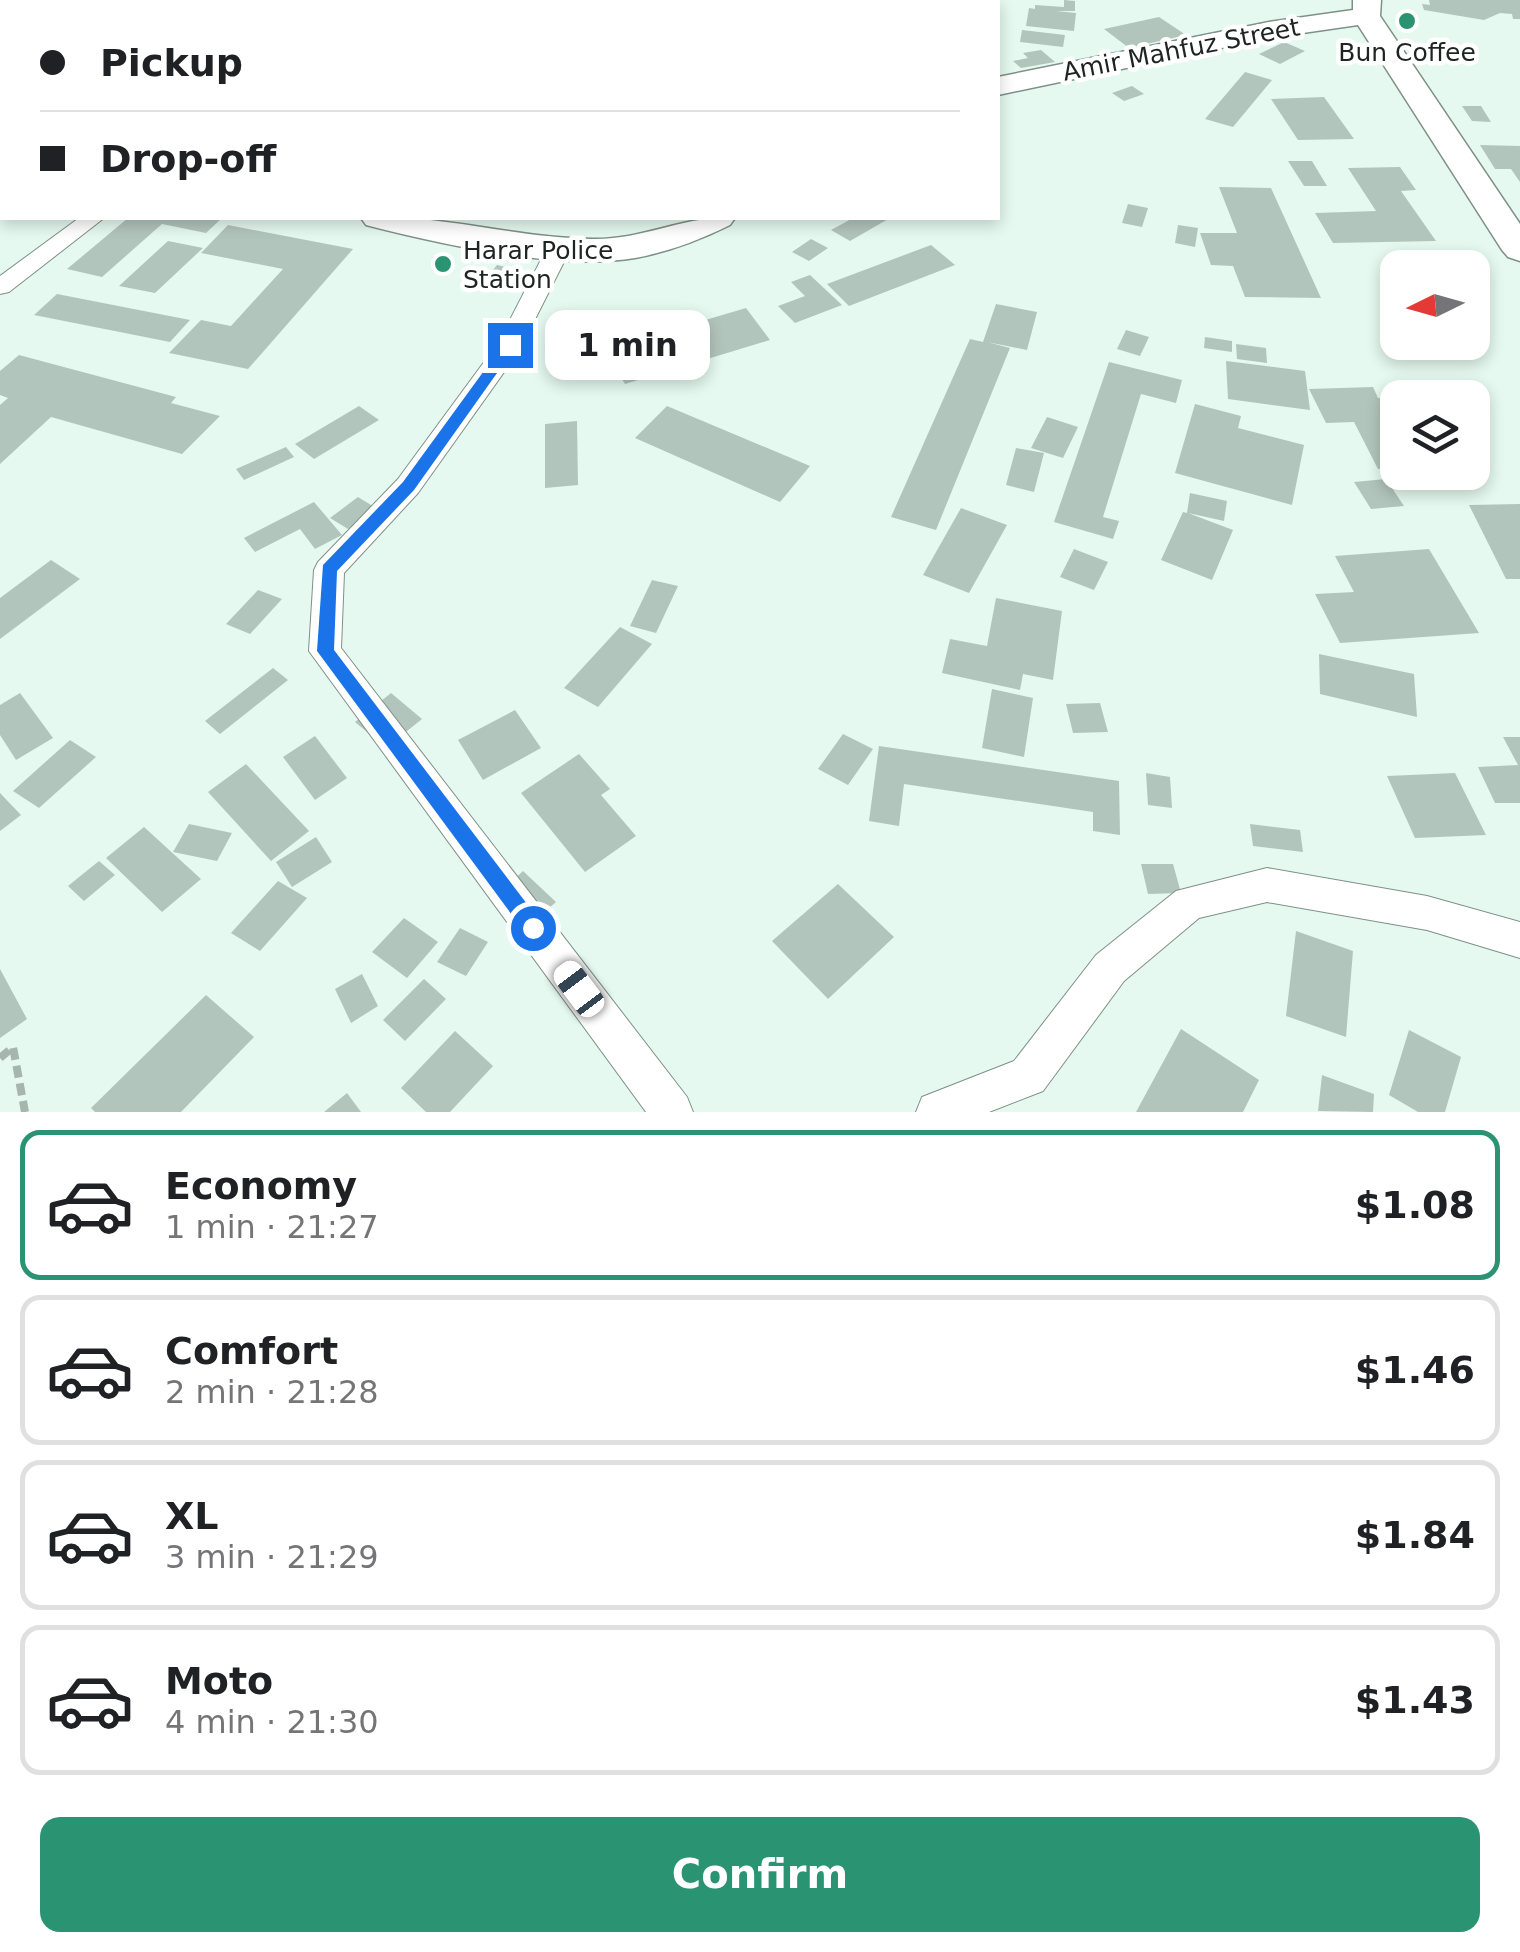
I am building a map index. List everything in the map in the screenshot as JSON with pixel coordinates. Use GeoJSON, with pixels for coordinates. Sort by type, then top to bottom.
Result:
{"type":"FeatureCollection","features":[{"type":"Feature","properties":{"kind":"main road","name":"Amir Mahfuz Street"},"geometry":{"type":"LineString","coordinates":[[1000,86],[1366,8]]}},
{"type":"Feature","properties":{"kind":"main road"},"geometry":{"type":"LineString","coordinates":[[1366,8],[1519,258]]}},
{"type":"Feature","properties":{"kind":"main road"},"geometry":{"type":"LineString","coordinates":[[390,220],[559,248],[625,249],[690,232],[714,220]]}},
{"type":"Feature","properties":{"kind":"street"},"geometry":{"type":"LineString","coordinates":[[0,287],[90,220]]}},
{"type":"Feature","properties":{"kind":"street"},"geometry":{"type":"LineString","coordinates":[[559,248],[510,345],[408,486],[329,570],[325,651],[672,1112]]}},
{"type":"Feature","properties":{"kind":"street"},"geometry":{"type":"LineString","coordinates":[[937,1112],[1028,1076],[1110,968],[1189,904],[1267,885],[1427,914],[1520,940]]}},
{"type":"Feature","properties":{"kind":"path"},"geometry":{"type":"LineString","coordinates":[[0,1058],[13,1046],[24,1112]]}},
{"type":"Feature","properties":{"kind":"building"},"geometry":{"type":"Polygon","coordinates":[[[1064,0],[1075,1],[1075,11],[1056,11],[1076,13],[1074,31],[1026,26],[1029,8],[1064,7],[1064,0]]]}},
{"type":"Feature","properties":{"kind":"building"},"geometry":{"type":"Polygon","coordinates":[[[1429,0],[1520,0],[1520,19],[1500,13],[1484,20],[1424,10],[1422,4],[1430,5],[1429,0]]]}},
{"type":"Feature","properties":{"kind":"building"},"geometry":{"type":"Polygon","coordinates":[[[1159,17],[1186,35],[1129,48],[1104,29],[1159,17]]]}},
{"type":"Feature","properties":{"kind":"building"},"geometry":{"type":"Polygon","coordinates":[[[1022,30],[1065,35],[1063,47],[1020,42],[1022,30]]]}},
{"type":"Feature","properties":{"kind":"building"},"geometry":{"type":"Polygon","coordinates":[[[1284,42],[1305,51],[1280,64],[1259,54],[1284,42]]]}},
{"type":"Feature","properties":{"kind":"building"},"geometry":{"type":"Polygon","coordinates":[[[1041,50],[1055,62],[1021,68],[1013,61],[1028,58],[1023,53],[1041,50]]]}},
{"type":"Feature","properties":{"kind":"building"},"geometry":{"type":"Polygon","coordinates":[[[1245,72],[1272,80],[1233,127],[1205,119],[1245,72]]]}},
{"type":"Feature","properties":{"kind":"building"},"geometry":{"type":"Polygon","coordinates":[[[1132,86],[1144,94],[1124,101],[1112,93],[1132,86]]]}},
{"type":"Feature","properties":{"kind":"building"},"geometry":{"type":"Polygon","coordinates":[[[1324,97],[1354,139],[1298,140],[1271,99],[1324,97]]]}},
{"type":"Feature","properties":{"kind":"building"},"geometry":{"type":"Polygon","coordinates":[[[1462,106],[1481,106],[1491,122],[1472,121],[1462,106]]]}},
{"type":"Feature","properties":{"kind":"building"},"geometry":{"type":"Polygon","coordinates":[[[1480,145],[1520,146],[1520,182],[1511,169],[1495,169],[1480,145]]]}},
{"type":"Feature","properties":{"kind":"building"},"geometry":{"type":"Polygon","coordinates":[[[1288,161],[1312,161],[1327,186],[1304,186],[1288,161]]]}},
{"type":"Feature","properties":{"kind":"building"},"geometry":{"type":"Polygon","coordinates":[[[1400,167],[1416,190],[1401,191],[1436,241],[1333,243],[1315,213],[1376,211],[1348,168],[1400,167]]]}},
{"type":"Feature","properties":{"kind":"building"},"geometry":{"type":"Polygon","coordinates":[[[1219,187],[1271,188],[1321,298],[1245,297],[1233,266],[1211,265],[1200,233],[1237,233],[1219,187]]]}},
{"type":"Feature","properties":{"kind":"building"},"geometry":{"type":"Polygon","coordinates":[[[1128,204],[1148,208],[1142,227],[1122,223],[1128,204]]]}},
{"type":"Feature","properties":{"kind":"building"},"geometry":{"type":"Polygon","coordinates":[[[126,220],[220,220],[206,233],[162,224],[102,277],[67,269],[126,220]]]}},
{"type":"Feature","properties":{"kind":"building"},"geometry":{"type":"Polygon","coordinates":[[[849,220],[887,220],[850,241],[831,230],[849,220]]]}},
{"type":"Feature","properties":{"kind":"building"},"geometry":{"type":"Polygon","coordinates":[[[228,225],[353,249],[248,369],[169,353],[201,320],[231,326],[283,269],[201,253],[228,225]]]}},
{"type":"Feature","properties":{"kind":"building"},"geometry":{"type":"Polygon","coordinates":[[[1178,225],[1198,228],[1195,247],[1175,243],[1178,225]]]}},
{"type":"Feature","properties":{"kind":"building"},"geometry":{"type":"Polygon","coordinates":[[[811,239],[828,248],[809,261],[792,252],[811,239]]]}},
{"type":"Feature","properties":{"kind":"building"},"geometry":{"type":"Polygon","coordinates":[[[168,241],[203,248],[155,293],[119,286],[168,241]]]}},
{"type":"Feature","properties":{"kind":"building"},"geometry":{"type":"Polygon","coordinates":[[[931,245],[955,265],[849,306],[827,284],[931,245]]]}},
{"type":"Feature","properties":{"kind":"building"},"geometry":{"type":"Polygon","coordinates":[[[497,265],[522,271],[510,285],[485,280],[497,265]]]}},
{"type":"Feature","properties":{"kind":"building"},"geometry":{"type":"Polygon","coordinates":[[[810,275],[842,305],[795,323],[778,306],[805,296],[791,282],[810,275]]]}},
{"type":"Feature","properties":{"kind":"building"},"geometry":{"type":"Polygon","coordinates":[[[57,294],[190,320],[170,342],[34,315],[57,294]]]}},
{"type":"Feature","properties":{"kind":"building"},"geometry":{"type":"Polygon","coordinates":[[[996,304],[1037,312],[1027,350],[987,342],[1010,348],[936,530],[891,517],[970,339],[983,342],[996,304]]]}},
{"type":"Feature","properties":{"kind":"building"},"geometry":{"type":"Polygon","coordinates":[[[746,308],[770,340],[625,384],[604,350],[746,308]]]}},
{"type":"Feature","properties":{"kind":"building"},"geometry":{"type":"Polygon","coordinates":[[[1126,330],[1149,337],[1140,356],[1117,349],[1126,330]]]}},
{"type":"Feature","properties":{"kind":"building"},"geometry":{"type":"Polygon","coordinates":[[[1205,337],[1232,341],[1232,352],[1204,348],[1205,337]]]}},
{"type":"Feature","properties":{"kind":"building"},"geometry":{"type":"Polygon","coordinates":[[[1236,344],[1266,348],[1267,363],[1237,359],[1236,344]]]}},
{"type":"Feature","properties":{"kind":"building"},"geometry":{"type":"Polygon","coordinates":[[[19,355],[176,397],[171,403],[220,416],[182,454],[51,417],[0,464],[0,405],[8,398],[0,395],[0,371],[19,355]]]}},
{"type":"Feature","properties":{"kind":"building"},"geometry":{"type":"Polygon","coordinates":[[[1226,361],[1305,371],[1310,410],[1228,399],[1226,361]]]}},
{"type":"Feature","properties":{"kind":"building"},"geometry":{"type":"Polygon","coordinates":[[[1109,362],[1182,380],[1176,403],[1141,394],[1103,517],[1119,521],[1113,539],[1054,522],[1109,362]]]}},
{"type":"Feature","properties":{"kind":"building"},"geometry":{"type":"Polygon","coordinates":[[[1373,387],[1380,398],[1380,469],[1354,422],[1326,423],[1309,389],[1373,387]]]}},
{"type":"Feature","properties":{"kind":"building"},"geometry":{"type":"Polygon","coordinates":[[[1195,404],[1241,416],[1238,428],[1304,445],[1292,505],[1175,473],[1195,404]]]}},
{"type":"Feature","properties":{"kind":"building"},"geometry":{"type":"Polygon","coordinates":[[[359,406],[379,420],[314,459],[295,444],[359,406]]]}},
{"type":"Feature","properties":{"kind":"building"},"geometry":{"type":"Polygon","coordinates":[[[667,406],[810,466],[780,502],[635,438],[667,406]]]}},
{"type":"Feature","properties":{"kind":"building"},"geometry":{"type":"Polygon","coordinates":[[[1047,417],[1078,427],[1063,458],[1031,448],[1047,417]]]}},
{"type":"Feature","properties":{"kind":"building"},"geometry":{"type":"Polygon","coordinates":[[[577,421],[578,485],[545,488],[545,424],[577,421]]]}},
{"type":"Feature","properties":{"kind":"building"},"geometry":{"type":"Polygon","coordinates":[[[286,447],[294,457],[244,480],[236,469],[286,447]]]}},
{"type":"Feature","properties":{"kind":"building"},"geometry":{"type":"Polygon","coordinates":[[[1016,448],[1044,453],[1034,492],[1006,485],[1016,448]]]}},
{"type":"Feature","properties":{"kind":"building"},"geometry":{"type":"Polygon","coordinates":[[[1380,480],[1380,490],[1393,490],[1404,506],[1371,509],[1354,482],[1380,480]]]}},
{"type":"Feature","properties":{"kind":"building"},"geometry":{"type":"Polygon","coordinates":[[[1190,493],[1227,501],[1224,521],[1188,513],[1233,530],[1212,580],[1161,560],[1183,512],[1187,513],[1190,493]]]}},
{"type":"Feature","properties":{"kind":"building"},"geometry":{"type":"Polygon","coordinates":[[[358,497],[376,508],[348,529],[330,518],[358,497]]]}},
{"type":"Feature","properties":{"kind":"building"},"geometry":{"type":"Polygon","coordinates":[[[314,502],[342,535],[315,549],[300,529],[255,552],[244,538],[314,502]]]}},
{"type":"Feature","properties":{"kind":"building"},"geometry":{"type":"Polygon","coordinates":[[[1520,504],[1520,579],[1506,579],[1469,505],[1520,504]]]}},
{"type":"Feature","properties":{"kind":"building"},"geometry":{"type":"Polygon","coordinates":[[[961,508],[1007,525],[969,593],[923,575],[961,508]]]}},
{"type":"Feature","properties":{"kind":"building"},"geometry":{"type":"Polygon","coordinates":[[[1074,549],[1108,562],[1094,590],[1060,577],[1074,549]]]}},
{"type":"Feature","properties":{"kind":"building"},"geometry":{"type":"Polygon","coordinates":[[[1429,549],[1479,633],[1340,643],[1315,594],[1354,592],[1335,556],[1429,549]]]}},
{"type":"Feature","properties":{"kind":"building"},"geometry":{"type":"Polygon","coordinates":[[[51,560],[80,579],[0,639],[0,598],[51,560]]]}},
{"type":"Feature","properties":{"kind":"building"},"geometry":{"type":"Polygon","coordinates":[[[652,580],[678,586],[656,633],[630,626],[652,580]]]}},
{"type":"Feature","properties":{"kind":"building"},"geometry":{"type":"Polygon","coordinates":[[[258,590],[282,599],[250,634],[226,624],[258,590]]]}},
{"type":"Feature","properties":{"kind":"building"},"geometry":{"type":"Polygon","coordinates":[[[996,598],[1062,611],[1053,680],[1023,674],[1020,690],[942,673],[950,639],[987,646],[996,598]]]}},
{"type":"Feature","properties":{"kind":"building"},"geometry":{"type":"Polygon","coordinates":[[[620,627],[652,644],[598,707],[564,688],[620,627]]]}},
{"type":"Feature","properties":{"kind":"building"},"geometry":{"type":"Polygon","coordinates":[[[1319,654],[1414,674],[1417,717],[1320,694],[1319,654]]]}},
{"type":"Feature","properties":{"kind":"building"},"geometry":{"type":"Polygon","coordinates":[[[273,668],[288,680],[220,734],[205,721],[273,668]]]}},
{"type":"Feature","properties":{"kind":"building"},"geometry":{"type":"Polygon","coordinates":[[[992,689],[1033,698],[1024,757],[982,748],[992,689]]]}},
{"type":"Feature","properties":{"kind":"building"},"geometry":{"type":"Polygon","coordinates":[[[20,693],[53,738],[16,760],[0,735],[0,705],[20,693]]]}},
{"type":"Feature","properties":{"kind":"building"},"geometry":{"type":"Polygon","coordinates":[[[391,693],[422,719],[386,748],[355,722],[391,693]]]}},
{"type":"Feature","properties":{"kind":"building"},"geometry":{"type":"Polygon","coordinates":[[[1100,703],[1108,732],[1073,733],[1066,704],[1100,703]]]}},
{"type":"Feature","properties":{"kind":"building"},"geometry":{"type":"Polygon","coordinates":[[[515,710],[541,748],[483,780],[458,740],[515,710]]]}},
{"type":"Feature","properties":{"kind":"building"},"geometry":{"type":"Polygon","coordinates":[[[843,734],[873,749],[848,785],[818,769],[843,734]]]}},
{"type":"Feature","properties":{"kind":"building"},"geometry":{"type":"Polygon","coordinates":[[[315,736],[347,778],[315,800],[283,757],[315,736]]]}},
{"type":"Feature","properties":{"kind":"building"},"geometry":{"type":"Polygon","coordinates":[[[1503,737],[1520,737],[1520,803],[1495,803],[1478,767],[1518,765],[1503,737]]]}},
{"type":"Feature","properties":{"kind":"building"},"geometry":{"type":"Polygon","coordinates":[[[70,740],[96,757],[39,808],[13,791],[70,740]]]}},
{"type":"Feature","properties":{"kind":"building"},"geometry":{"type":"Polygon","coordinates":[[[879,746],[1119,781],[1120,835],[1093,831],[1093,812],[904,784],[899,826],[869,821],[879,746]]]}},
{"type":"Feature","properties":{"kind":"building"},"geometry":{"type":"Polygon","coordinates":[[[579,754],[610,789],[601,795],[636,836],[585,872],[521,793],[579,754]]]}},
{"type":"Feature","properties":{"kind":"building"},"geometry":{"type":"Polygon","coordinates":[[[246,764],[309,831],[271,861],[208,792],[246,764]]]}},
{"type":"Feature","properties":{"kind":"building"},"geometry":{"type":"Polygon","coordinates":[[[1146,773],[1170,777],[1172,808],[1148,805],[1146,773]]]}},
{"type":"Feature","properties":{"kind":"building"},"geometry":{"type":"Polygon","coordinates":[[[1455,773],[1486,835],[1415,838],[1387,776],[1455,773]]]}},
{"type":"Feature","properties":{"kind":"building"},"geometry":{"type":"Polygon","coordinates":[[[0,793],[21,815],[0,831],[0,793]]]}},
{"type":"Feature","properties":{"kind":"building"},"geometry":{"type":"Polygon","coordinates":[[[189,824],[232,833],[217,861],[173,852],[189,824]]]}},
{"type":"Feature","properties":{"kind":"building"},"geometry":{"type":"Polygon","coordinates":[[[1250,824],[1300,830],[1303,852],[1253,846],[1250,824]]]}},
{"type":"Feature","properties":{"kind":"building"},"geometry":{"type":"Polygon","coordinates":[[[144,827],[201,879],[162,912],[106,858],[144,827]]]}},
{"type":"Feature","properties":{"kind":"building"},"geometry":{"type":"Polygon","coordinates":[[[316,837],[332,862],[292,887],[276,862],[316,837]]]}},
{"type":"Feature","properties":{"kind":"building"},"geometry":{"type":"Polygon","coordinates":[[[99,861],[115,875],[84,901],[68,886],[99,861]]]}},
{"type":"Feature","properties":{"kind":"building"},"geometry":{"type":"Polygon","coordinates":[[[1141,864],[1173,864],[1181,893],[1148,894],[1141,864]]]}},
{"type":"Feature","properties":{"kind":"building"},"geometry":{"type":"Polygon","coordinates":[[[523,871],[556,902],[531,924],[500,893],[523,871]]]}},
{"type":"Feature","properties":{"kind":"building"},"geometry":{"type":"Polygon","coordinates":[[[278,881],[307,898],[260,951],[231,933],[278,881]]]}},
{"type":"Feature","properties":{"kind":"building"},"geometry":{"type":"Polygon","coordinates":[[[838,884],[894,937],[828,999],[772,941],[838,884]]]}},
{"type":"Feature","properties":{"kind":"building"},"geometry":{"type":"Polygon","coordinates":[[[404,918],[438,942],[407,978],[372,952],[404,918]]]}},
{"type":"Feature","properties":{"kind":"building"},"geometry":{"type":"Polygon","coordinates":[[[460,928],[488,942],[466,976],[437,962],[460,928]]]}},
{"type":"Feature","properties":{"kind":"building"},"geometry":{"type":"Polygon","coordinates":[[[1296,931],[1353,951],[1346,1037],[1286,1016],[1296,931]]]}},
{"type":"Feature","properties":{"kind":"building"},"geometry":{"type":"Polygon","coordinates":[[[0,969],[27,1019],[0,1038],[0,969]]]}},
{"type":"Feature","properties":{"kind":"building"},"geometry":{"type":"Polygon","coordinates":[[[362,974],[378,1006],[351,1023],[335,989],[362,974]]]}},
{"type":"Feature","properties":{"kind":"building"},"geometry":{"type":"Polygon","coordinates":[[[424,979],[446,999],[405,1041],[383,1020],[424,979]]]}},
{"type":"Feature","properties":{"kind":"building"},"geometry":{"type":"Polygon","coordinates":[[[206,995],[254,1037],[181,1112],[95,1112],[91,1108],[206,995]]]}},
{"type":"Feature","properties":{"kind":"building"},"geometry":{"type":"Polygon","coordinates":[[[1181,1029],[1259,1080],[1243,1112],[1136,1112],[1181,1029]]]}},
{"type":"Feature","properties":{"kind":"building"},"geometry":{"type":"Polygon","coordinates":[[[1409,1030],[1461,1057],[1445,1112],[1418,1112],[1389,1095],[1409,1030]]]}},
{"type":"Feature","properties":{"kind":"building"},"geometry":{"type":"Polygon","coordinates":[[[455,1031],[493,1066],[450,1112],[426,1112],[401,1088],[455,1031]]]}},
{"type":"Feature","properties":{"kind":"building"},"geometry":{"type":"Polygon","coordinates":[[[1322,1075],[1374,1094],[1373,1112],[1318,1111],[1322,1075]]]}},
{"type":"Feature","properties":{"kind":"building"},"geometry":{"type":"Polygon","coordinates":[[[347,1093],[361,1112],[324,1112],[347,1093]]]}},
{"type":"Feature","properties":{"kind":"place","name":"Bun Coffee"},"geometry":{"type":"Point","coordinates":[1407,21]}},
{"type":"Feature","properties":{"kind":"place","name":"Harar Police Station"},"geometry":{"type":"Point","coordinates":[443,264]}},
{"type":"Feature","properties":{"kind":"route"},"geometry":{"type":"LineString","coordinates":[[510,345],[408,486],[329,570],[325,651],[533,928]]}}]}
